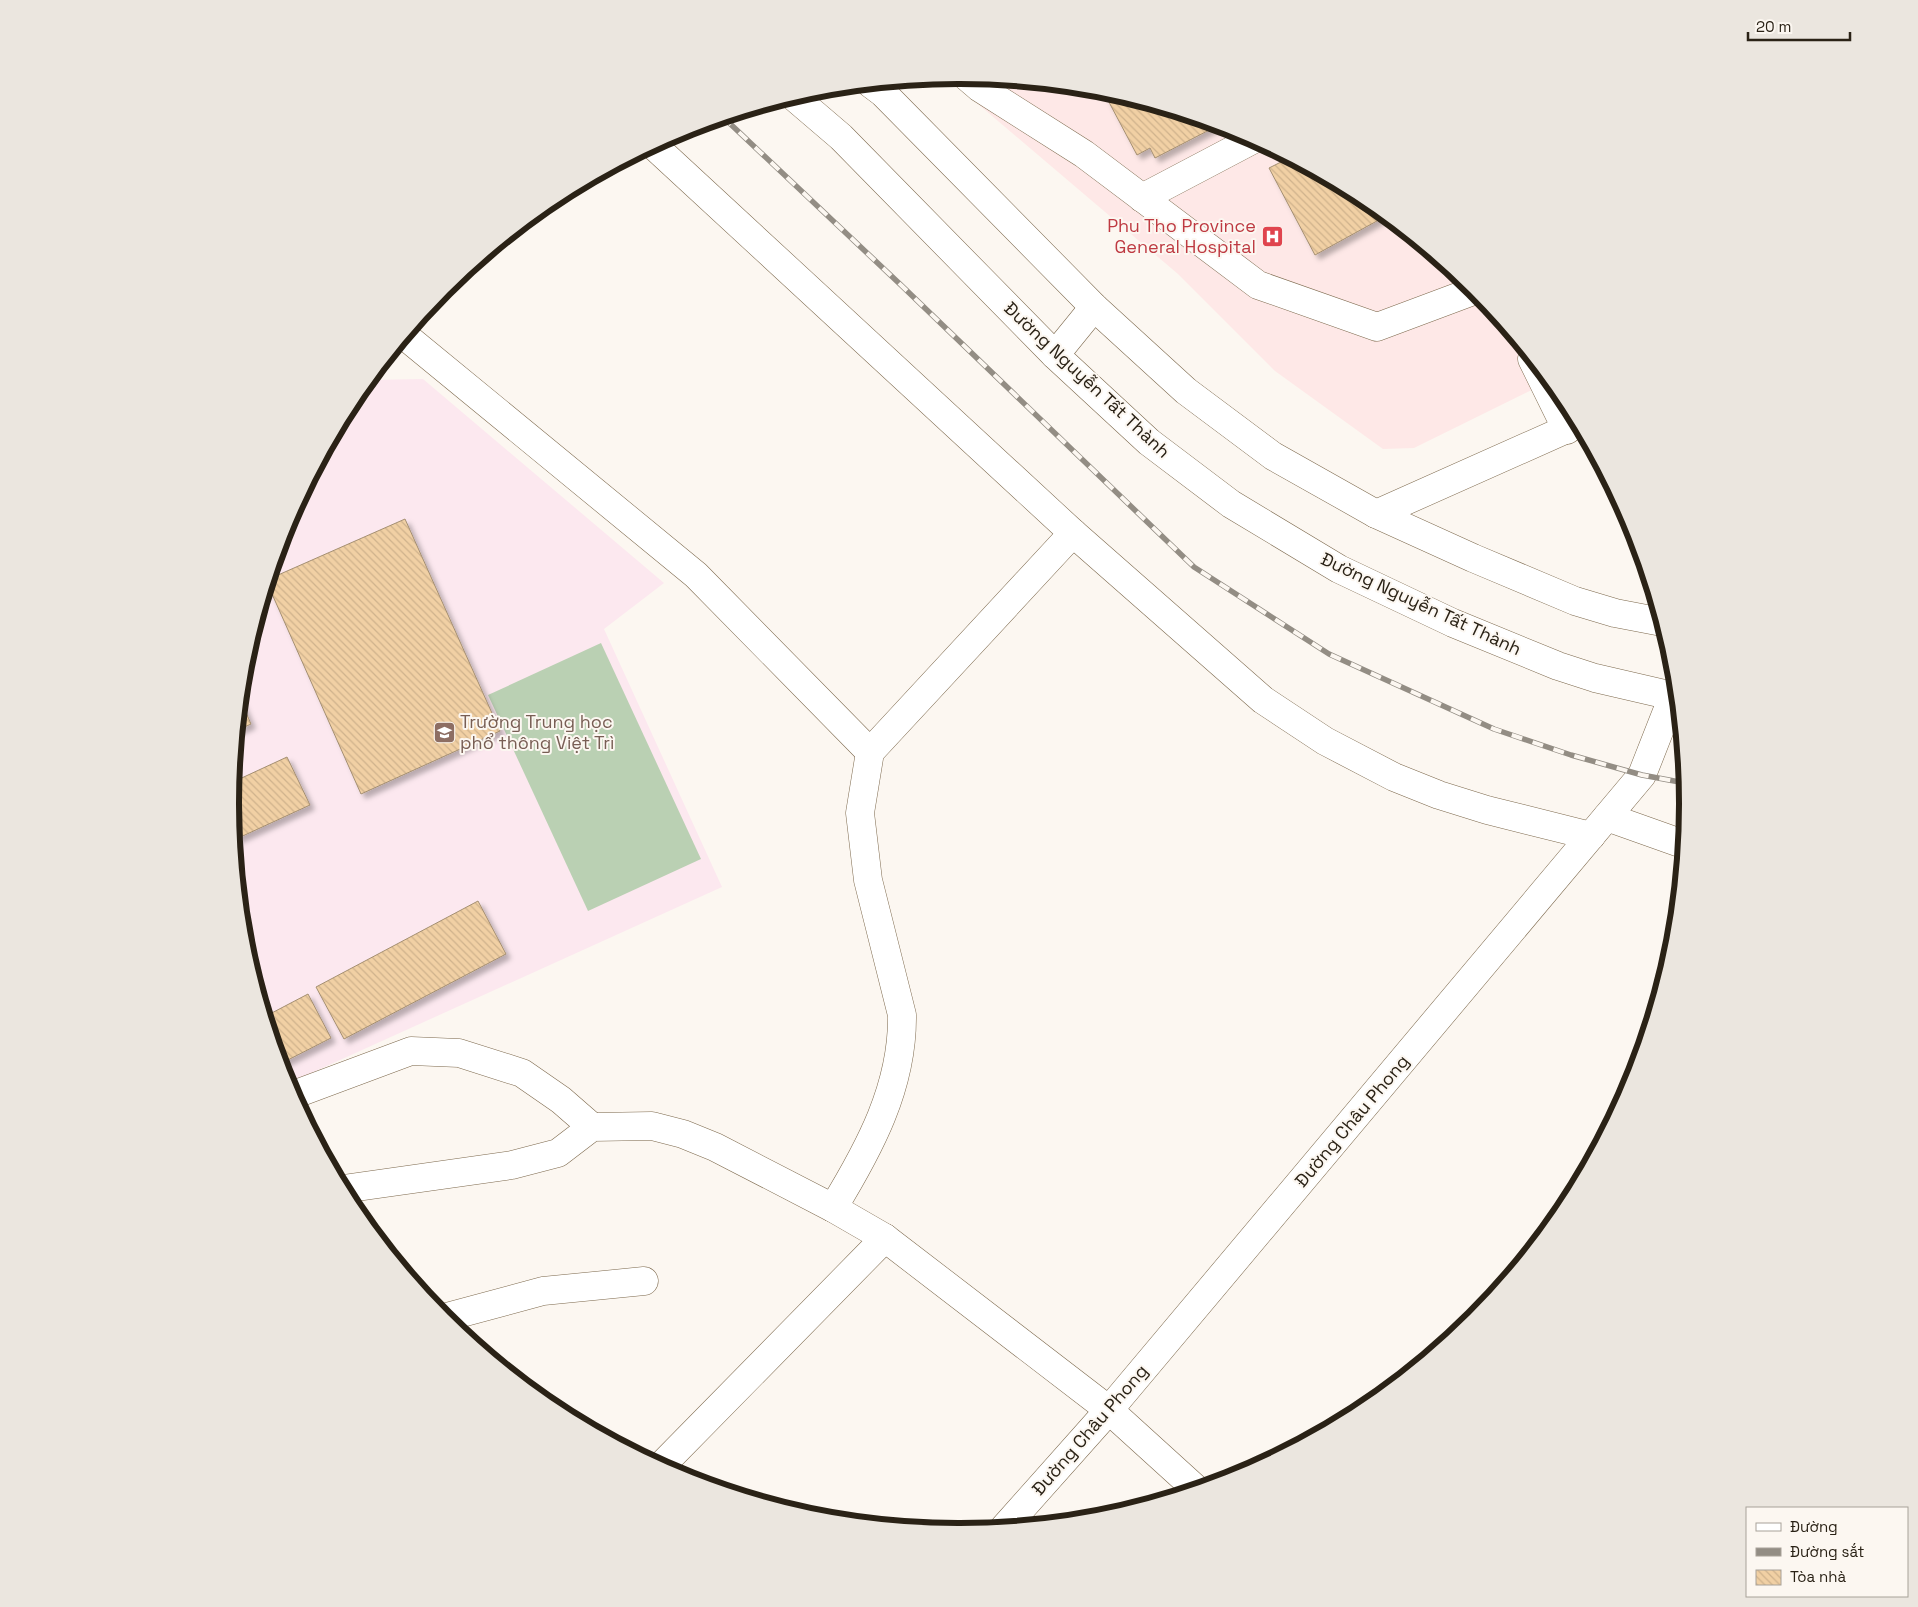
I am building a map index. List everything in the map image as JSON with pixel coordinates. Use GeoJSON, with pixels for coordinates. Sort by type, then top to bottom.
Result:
{"type":"FeatureCollection","features":[{"type":"Feature","properties":{"kind":"street"},"geometry":{"type":"LineString","coordinates":[[976,84],[1084,154],[1258,285],[1378,327],[1467,294]]}},
{"type":"Feature","properties":{"kind":"street"},"geometry":{"type":"LineString","coordinates":[[877,89],[1094,307],[1186,392],[1272,456],[1376,514],[1473,558],[1575,601],[1614,613],[1655,621]]}},
{"type":"Feature","properties":{"kind":"street","name":"Đường Nguyễn Tất Thành"},"geometry":{"type":"LineString","coordinates":[[800,102],[841,137],[1055,355],[1148,442],[1231,504],[1339,569],[1453,623],[1558,666],[1595,678],[1670,695]]}},
{"type":"Feature","properties":{"kind":"street"},"geometry":{"type":"LineString","coordinates":[[1142,198],[1245,144]]}},
{"type":"Feature","properties":{"kind":"street"},"geometry":{"type":"LineString","coordinates":[[659,150],[1073,533],[1263,700],[1325,741],[1394,777],[1439,795],[1538,824],[1599,826],[1677,843]]}},
{"type":"Feature","properties":{"kind":"street"},"geometry":{"type":"LineString","coordinates":[[1055,355],[1094,307]]}},
{"type":"Feature","properties":{"kind":"street"},"geometry":{"type":"LineString","coordinates":[[409,339],[696,575],[870,752]]}},
{"type":"Feature","properties":{"kind":"street"},"geometry":{"type":"LineString","coordinates":[[1376,514],[1572,427]]}},
{"type":"Feature","properties":{"kind":"street"},"geometry":{"type":"LineString","coordinates":[[833,1208],[859,1165],[883,1114],[900,1054],[902,1033],[902,1015],[868,880],[860,813],[870,752],[1073,533]]}},
{"type":"Feature","properties":{"kind":"street","name":"Đường Châu Phong"},"geometry":{"type":"LineString","coordinates":[[1010,1522],[1109,1410],[1642,775],[1672,703]]}},
{"type":"Feature","properties":{"kind":"street"},"geometry":{"type":"LineString","coordinates":[[300,1092],[411,1051],[458,1053],[522,1073],[561,1100],[592,1127]]}},
{"type":"Feature","properties":{"kind":"street"},"geometry":{"type":"LineString","coordinates":[[351,1187],[512,1166],[558,1153],[592,1127],[652,1126],[682,1134],[715,1147],[833,1208],[885,1238],[1109,1410],[1191,1485]]}},
{"type":"Feature","properties":{"kind":"street"},"geometry":{"type":"LineString","coordinates":[[667,1460],[885,1238]]}},
{"type":"Feature","properties":{"kind":"street"},"geometry":{"type":"LineString","coordinates":[[453,1315],[543,1292],[644,1281]]}},
{"type":"Feature","properties":{"kind":"shaded area","name":"Phu Tho Province General Hospital"},"geometry":{"type":"Polygon","coordinates":[[[955,84],[1006,85],[1053,90],[1145,108],[1190,122],[1277,158],[1319,180],[1359,205],[1434,262],[1500,329],[1543,384],[1414,448],[1383,449],[1275,371],[1178,274],[955,84]]]}},
{"type":"Feature","properties":{"kind":"shaded area","name":"Trường Trung học phổ thông Việt Trì"},"geometry":{"type":"Polygon","coordinates":[[[423,379],[664,583],[604,629],[722,887],[295,1081],[277,1035],[264,990],[253,944],[245,897],[239,804],[245,710],[253,663],[264,617],[277,572],[294,528],[313,485],[336,444],[378,380],[423,379]]]}},
{"type":"Feature","properties":{"kind":"green space"},"geometry":{"type":"Polygon","coordinates":[[[601,643],[701,859],[588,911],[488,695],[601,643]]]}},
{"type":"Feature","properties":{"kind":"building"},"geometry":{"type":"Polygon","coordinates":[[[1108,100],[1145,108],[1210,130],[1155,158],[1150,148],[1137,155],[1108,100]]]}},
{"type":"Feature","properties":{"kind":"building"},"geometry":{"type":"Polygon","coordinates":[[[1283,161],[1319,180],[1380,220],[1315,255],[1269,168],[1283,161]]]}},
{"type":"Feature","properties":{"kind":"building"},"geometry":{"type":"Polygon","coordinates":[[[405,519],[500,731],[361,794],[271,592],[276,576],[405,519]]]}},
{"type":"Feature","properties":{"kind":"building"},"geometry":{"type":"Polygon","coordinates":[[[245,710],[251,724],[243,727],[245,710]]]}},
{"type":"Feature","properties":{"kind":"building"},"geometry":{"type":"Polygon","coordinates":[[[287,757],[310,805],[240,837],[240,779],[287,757]]]}},
{"type":"Feature","properties":{"kind":"building"},"geometry":{"type":"Polygon","coordinates":[[[478,901],[506,954],[344,1039],[316,987],[478,901]]]}},
{"type":"Feature","properties":{"kind":"building"},"geometry":{"type":"Polygon","coordinates":[[[308,994],[331,1038],[287,1061],[271,1013],[308,994]]]}},
{"type":"Feature","properties":{"kind":"railway"},"geometry":{"type":"LineString","coordinates":[[728,122],[1194,567],[1329,654],[1494,729],[1571,755],[1642,775],[1678,782]]}},
{"type":"Feature","properties":{"kind":"place","name":"Phu Tho Province General Hospital"},"geometry":{"type":"Point","coordinates":[1272,236]}},
{"type":"Feature","properties":{"kind":"place","name":"Trường Trung học phổ thông Việt Trì"},"geometry":{"type":"Point","coordinates":[444,732]}}]}
